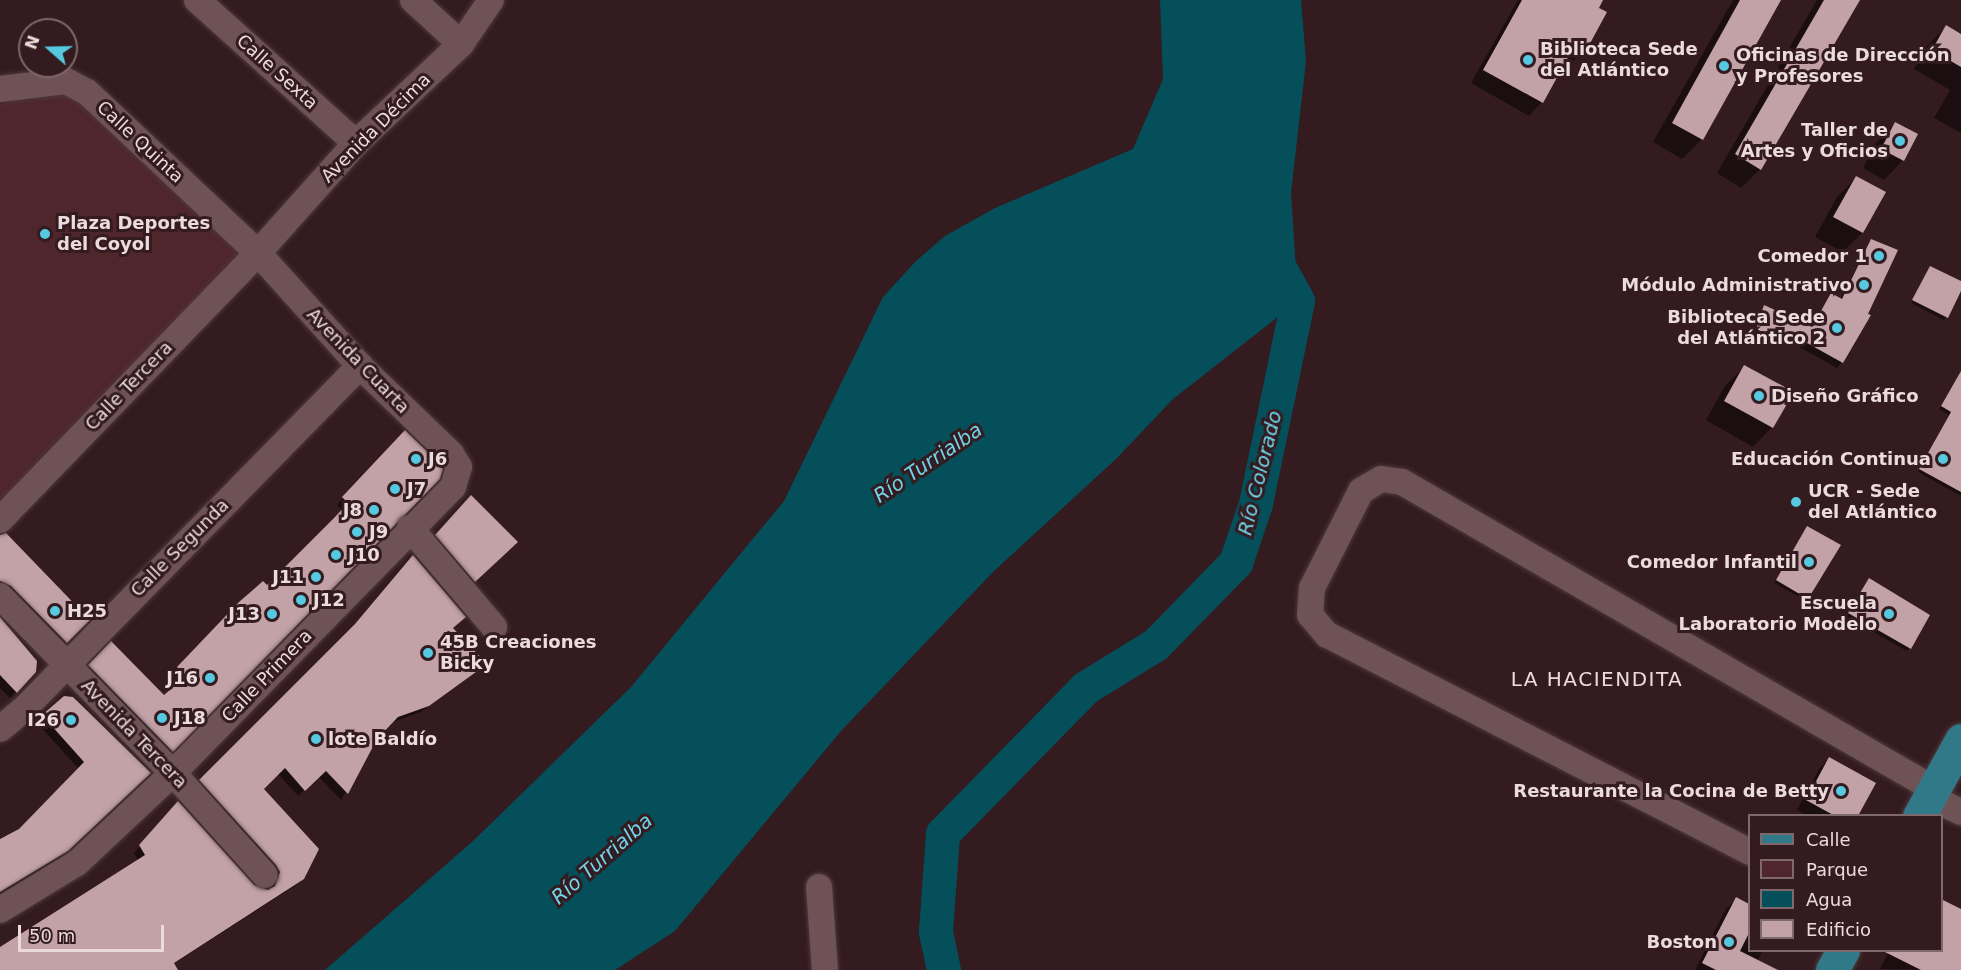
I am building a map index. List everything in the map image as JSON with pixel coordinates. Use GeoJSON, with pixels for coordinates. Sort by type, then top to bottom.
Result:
{"type":"FeatureCollection","features":[{"type":"Feature","properties":{"kind":"main road"},"geometry":{"type":"LineString","coordinates":[[1928,801],[1961,740]]}},
{"type":"Feature","properties":{"kind":"street","name":"Calle Sexta"},"geometry":{"type":"LineString","coordinates":[[197,0],[356,143]]}},
{"type":"Feature","properties":{"kind":"street"},"geometry":{"type":"LineString","coordinates":[[413,0],[461,44]]}},
{"type":"Feature","properties":{"kind":"street","name":"Avenida Décima"},"geometry":{"type":"LineString","coordinates":[[258,253],[356,143],[461,44],[491,0]]}},
{"type":"Feature","properties":{"kind":"street","name":"Calle Quinta"},"geometry":{"type":"LineString","coordinates":[[0,89],[66,81],[87,92],[258,253]]}},
{"type":"Feature","properties":{"kind":"street","name":"Avenida Cuarta"},"geometry":{"type":"LineString","coordinates":[[258,253],[360,366],[451,454],[459,467]]}},
{"type":"Feature","properties":{"kind":"street","name":"Calle Tercera"},"geometry":{"type":"LineString","coordinates":[[0,520],[258,253]]}},
{"type":"Feature","properties":{"kind":"street","name":"Calle Segunda"},"geometry":{"type":"LineString","coordinates":[[0,729],[360,366]]}},
{"type":"Feature","properties":{"kind":"street","name":"Calle Primera"},"geometry":{"type":"LineString","coordinates":[[0,910],[78,863],[173,773],[453,487],[459,467]]}},
{"type":"Feature","properties":{"kind":"street"},"geometry":{"type":"LineString","coordinates":[[1748,851],[1328,635],[1310,615],[1312,588],[1361,491],[1381,480],[1402,482],[1928,801],[1961,812]]}},
{"type":"Feature","properties":{"kind":"street"},"geometry":{"type":"LineString","coordinates":[[411,528],[494,627]]}},
{"type":"Feature","properties":{"kind":"street","name":"Avenida Tercera"},"geometry":{"type":"LineString","coordinates":[[0,596],[173,773],[265,875]]}},
{"type":"Feature","properties":{"kind":"street"},"geometry":{"type":"LineString","coordinates":[[819,887],[825,970]]}},
{"type":"Feature","properties":{"kind":"green space"},"geometry":{"type":"Polygon","coordinates":[[[49,92],[64,94],[81,103],[240,252],[0,501],[0,104],[49,92]]]}},
{"type":"Feature","properties":{"kind":"water","name":"Río Turrialba"},"geometry":{"type":"Polygon","coordinates":[[[1160,0],[1301,0],[1306,61],[1291,193],[1298,301],[1173,399],[1116,459],[994,571],[841,731],[675,931],[615,970],[325,970],[473,841],[631,687],[784,501],[883,297],[916,261],[945,236],[995,208],[1133,149],[1163,79],[1160,0]]]}},
{"type":"Feature","properties":{"kind":"building","name":"Biblioteca Sede del Atlántico"},"geometry":{"type":"Polygon","coordinates":[[[1522,0],[1603,0],[1599,8],[1607,12],[1587,49],[1576,43],[1543,103],[1483,70],[1522,0]]]}},
{"type":"Feature","properties":{"kind":"building","name":"Oficinas de Dirección y Profesores"},"geometry":{"type":"Polygon","coordinates":[[[1740,0],[1781,0],[1703,140],[1672,123],[1740,0]]]}},
{"type":"Feature","properties":{"kind":"building"},"geometry":{"type":"Polygon","coordinates":[[[1824,0],[1860,0],[1761,170],[1735,154],[1824,0]]]}},
{"type":"Feature","properties":{"kind":"building"},"geometry":{"type":"Polygon","coordinates":[[[1946,25],[1961,34],[1961,67],[1932,50],[1946,25]]]}},
{"type":"Feature","properties":{"kind":"building","name":"Taller de Artes y Oficios"},"geometry":{"type":"Polygon","coordinates":[[[1895,122],[1918,134],[1904,161],[1881,149],[1895,122]]]}},
{"type":"Feature","properties":{"kind":"building"},"geometry":{"type":"Polygon","coordinates":[[[1856,176],[1886,192],[1863,233],[1833,217],[1856,176]]]}},
{"type":"Feature","properties":{"kind":"building"},"geometry":{"type":"Polygon","coordinates":[[[1871,239],[1898,250],[1868,314],[1871,315],[1843,363],[1789,333],[1785,342],[1756,329],[1764,305],[1812,327],[1831,293],[1842,299],[1871,239]]]}},
{"type":"Feature","properties":{"kind":"building"},"geometry":{"type":"Polygon","coordinates":[[[1930,266],[1961,281],[1961,291],[1948,318],[1912,300],[1930,266]]]}},
{"type":"Feature","properties":{"kind":"building","name":"Diseño Gráfico"},"geometry":{"type":"Polygon","coordinates":[[[1744,365],[1794,392],[1773,428],[1724,401],[1744,365]]]}},
{"type":"Feature","properties":{"kind":"building"},"geometry":{"type":"Polygon","coordinates":[[[1961,371],[1961,492],[1919,469],[1951,412],[1941,406],[1961,371]]]}},
{"type":"Feature","properties":{"kind":"building"},"geometry":{"type":"Polygon","coordinates":[[[405,430],[439,463],[443,469],[440,479],[173,752],[88,665],[111,641],[164,695],[186,676],[177,667],[239,602],[263,581],[267,585],[333,519],[348,503],[342,497],[405,430]]]}},
{"type":"Feature","properties":{"kind":"building"},"geometry":{"type":"Polygon","coordinates":[[[471,495],[518,542],[475,582],[435,535],[471,495]]]}},
{"type":"Feature","properties":{"kind":"building","name":"Comedor Infantil"},"geometry":{"type":"Polygon","coordinates":[[[1807,526],[1841,545],[1808,599],[1776,580],[1807,526]]]}},
{"type":"Feature","properties":{"kind":"building"},"geometry":{"type":"Polygon","coordinates":[[[6,533],[90,620],[67,643],[11,586],[0,581],[0,535],[6,533]]]}},
{"type":"Feature","properties":{"kind":"building"},"geometry":{"type":"Polygon","coordinates":[[[413,555],[466,617],[453,628],[487,664],[429,706],[398,717],[377,739],[348,794],[326,771],[305,791],[285,768],[264,789],[319,849],[304,879],[174,963],[178,970],[0,970],[0,947],[145,855],[139,845],[178,801],[254,885],[268,890],[275,886],[280,872],[276,865],[199,780],[355,624],[413,555]]]}},
{"type":"Feature","properties":{"kind":"building","name":"Escuela Laboratorio Modelo"},"geometry":{"type":"Polygon","coordinates":[[[1869,578],[1930,615],[1911,649],[1848,613],[1869,578]]]}},
{"type":"Feature","properties":{"kind":"building"},"geometry":{"type":"Polygon","coordinates":[[[0,617],[37,661],[36,672],[17,693],[0,675],[0,617]]]}},
{"type":"Feature","properties":{"kind":"building"},"geometry":{"type":"Polygon","coordinates":[[[64,696],[73,697],[151,773],[68,851],[0,892],[0,839],[19,829],[84,762],[42,715],[64,696]]]}},
{"type":"Feature","properties":{"kind":"building","name":"Restaurante la Cocina de Betty"},"geometry":{"type":"Polygon","coordinates":[[[1829,757],[1876,783],[1859,814],[1831,814],[1806,800],[1829,757]]]}},
{"type":"Feature","properties":{"kind":"building","name":"Boston"},"geometry":{"type":"Polygon","coordinates":[[[1736,897],[1748,903],[1748,935],[1740,951],[1778,970],[1716,970],[1702,963],[1736,897]]]}},
{"type":"Feature","properties":{"kind":"building"},"geometry":{"type":"Polygon","coordinates":[[[1943,900],[1961,909],[1961,970],[1921,970],[1885,952],[1943,952],[1943,900]]]}},
{"type":"Feature","properties":{"kind":"waterway","name":"Río Colorado"},"geometry":{"type":"LineString","coordinates":[[944,970],[936,932],[943,834],[1086,688],[1156,645],[1236,563],[1256,504],[1298,301],[1275,259]]}},
{"type":"Feature","properties":{"kind":"place","name":"Biblioteca Sede del Atlántico"},"geometry":{"type":"Point","coordinates":[1528,60]}},
{"type":"Feature","properties":{"kind":"place","name":"Oficinas de Dirección y Profesores"},"geometry":{"type":"Point","coordinates":[1724,66]}},
{"type":"Feature","properties":{"kind":"place","name":"Taller de Artes y Oficios"},"geometry":{"type":"Point","coordinates":[1900,141]}},
{"type":"Feature","properties":{"kind":"place","name":"Plaza Deportes del Coyol"},"geometry":{"type":"Point","coordinates":[45,234]}},
{"type":"Feature","properties":{"kind":"place","name":"Comedor 1"},"geometry":{"type":"Point","coordinates":[1879,256]}},
{"type":"Feature","properties":{"kind":"place","name":"Módulo Administrativo"},"geometry":{"type":"Point","coordinates":[1864,285]}},
{"type":"Feature","properties":{"kind":"place","name":"Biblioteca Sede del Atlántico 2"},"geometry":{"type":"Point","coordinates":[1837,328]}},
{"type":"Feature","properties":{"kind":"place","name":"Diseño Gráfico"},"geometry":{"type":"Point","coordinates":[1759,396]}},
{"type":"Feature","properties":{"kind":"place","name":"J6"},"geometry":{"type":"Point","coordinates":[416,459]}},
{"type":"Feature","properties":{"kind":"place","name":"Educación Continua"},"geometry":{"type":"Point","coordinates":[1943,459]}},
{"type":"Feature","properties":{"kind":"place","name":"J7"},"geometry":{"type":"Point","coordinates":[395,489]}},
{"type":"Feature","properties":{"kind":"place","name":"UCR - Sede del Atlántico"},"geometry":{"type":"Point","coordinates":[1796,502]}},
{"type":"Feature","properties":{"kind":"place","name":"J8"},"geometry":{"type":"Point","coordinates":[374,510]}},
{"type":"Feature","properties":{"kind":"place","name":"J9"},"geometry":{"type":"Point","coordinates":[357,532]}},
{"type":"Feature","properties":{"kind":"place","name":"J10"},"geometry":{"type":"Point","coordinates":[336,555]}},
{"type":"Feature","properties":{"kind":"place","name":"Comedor Infantil"},"geometry":{"type":"Point","coordinates":[1809,562]}},
{"type":"Feature","properties":{"kind":"place","name":"J11"},"geometry":{"type":"Point","coordinates":[316,577]}},
{"type":"Feature","properties":{"kind":"place","name":"J12"},"geometry":{"type":"Point","coordinates":[301,600]}},
{"type":"Feature","properties":{"kind":"place","name":"H25"},"geometry":{"type":"Point","coordinates":[55,611]}},
{"type":"Feature","properties":{"kind":"place","name":"J13"},"geometry":{"type":"Point","coordinates":[272,614]}},
{"type":"Feature","properties":{"kind":"place","name":"Escuela Laboratorio Modelo"},"geometry":{"type":"Point","coordinates":[1889,614]}},
{"type":"Feature","properties":{"kind":"place","name":"45B Creaciones Bicky"},"geometry":{"type":"Point","coordinates":[428,653]}},
{"type":"Feature","properties":{"kind":"place","name":"J16"},"geometry":{"type":"Point","coordinates":[210,678]}},
{"type":"Feature","properties":{"kind":"place","name":"J18"},"geometry":{"type":"Point","coordinates":[162,718]}},
{"type":"Feature","properties":{"kind":"place","name":"I26"},"geometry":{"type":"Point","coordinates":[71,720]}},
{"type":"Feature","properties":{"kind":"place","name":"lote Baldío"},"geometry":{"type":"Point","coordinates":[316,739]}},
{"type":"Feature","properties":{"kind":"place","name":"Restaurante la Cocina de Betty"},"geometry":{"type":"Point","coordinates":[1841,791]}},
{"type":"Feature","properties":{"kind":"place","name":"Boston"},"geometry":{"type":"Point","coordinates":[1729,942]}},
{"type":"Feature","properties":{"kind":"district","name":"LA HACIENDITA"},"geometry":{"type":"Point","coordinates":[1597,679]}}]}
